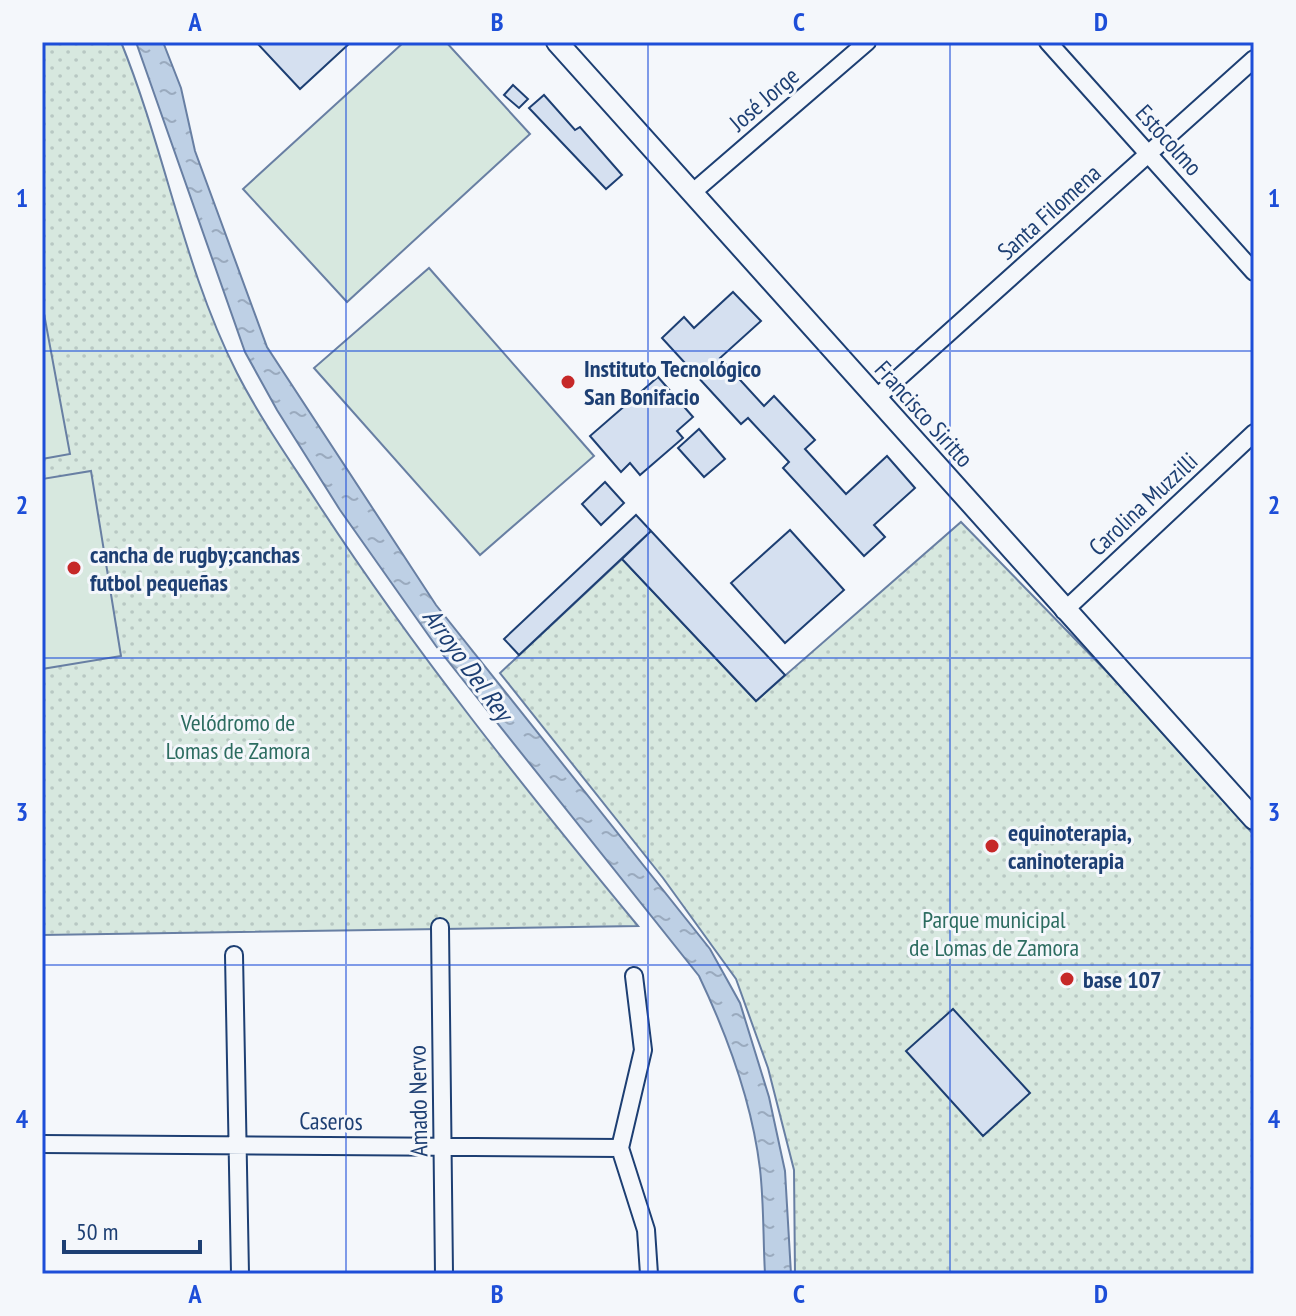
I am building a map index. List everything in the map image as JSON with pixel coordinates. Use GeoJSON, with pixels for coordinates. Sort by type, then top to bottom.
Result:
{"type":"FeatureCollection","features":[{"type":"Feature","properties":{"kind":"street","name":"Francisco Siritto"},"geometry":{"type":"LineString","coordinates":[[557,42],[1064,611],[1254,819]]}},
{"type":"Feature","properties":{"kind":"street","name":"José Jorge"},"geometry":{"type":"LineString","coordinates":[[693,192],[867,42]]}},
{"type":"Feature","properties":{"kind":"street","name":"Estocolmo"},"geometry":{"type":"LineString","coordinates":[[1048,42],[1254,272]]}},
{"type":"Feature","properties":{"kind":"street","name":"Santa Filomena"},"geometry":{"type":"LineString","coordinates":[[875,399],[1254,59]]}},
{"type":"Feature","properties":{"kind":"street","name":"Carolina Muzzilli"},"geometry":{"type":"LineString","coordinates":[[1064,611],[1254,433]]}},
{"type":"Feature","properties":{"kind":"street","name":"Amado Nervo"},"geometry":{"type":"LineString","coordinates":[[440,927],[444,1274]]}},
{"type":"Feature","properties":{"kind":"street"},"geometry":{"type":"LineString","coordinates":[[234,955],[240,1144],[240,1274]]}},
{"type":"Feature","properties":{"kind":"street"},"geometry":{"type":"LineString","coordinates":[[634,976],[643,1050],[620,1148],[646,1230],[649,1274]]}},
{"type":"Feature","properties":{"kind":"street","name":"Caseros"},"geometry":{"type":"LineString","coordinates":[[42,1144],[620,1148]]}},
{"type":"Feature","properties":{"kind":"green space","name":"Velódromo de Lomas de Zamora"},"geometry":{"type":"Polygon","coordinates":[[[42,42],[121,42],[203,293],[237,373],[255,406],[354,557],[431,666],[638,926],[42,935],[42,42]]]}},
{"type":"Feature","properties":{"kind":"green space"},"geometry":{"type":"Polygon","coordinates":[[[404,42],[446,42],[530,134],[347,302],[243,189],[404,42]]]}},
{"type":"Feature","properties":{"kind":"green space"},"geometry":{"type":"Polygon","coordinates":[[[429,268],[594,456],[480,555],[314,368],[429,268]]]}},
{"type":"Feature","properties":{"kind":"green space"},"geometry":{"type":"Polygon","coordinates":[[[42,303],[70,454],[42,459],[42,303]]]}},
{"type":"Feature","properties":{"kind":"green space","name":"cancha de rugby;canchas futbol pequeñas"},"geometry":{"type":"Polygon","coordinates":[[[91,471],[121,656],[42,669],[42,479],[91,471]]]}},
{"type":"Feature","properties":{"kind":"green space","name":"Parque municipal de Lomas de Zamora"},"geometry":{"type":"Polygon","coordinates":[[[961,522],[1111,676],[1254,835],[1254,1274],[795,1274],[794,1170],[768,1068],[736,979],[663,878],[500,673],[622,559],[756,701],[961,522]]]}},
{"type":"Feature","properties":{"kind":"water","name":"Arroyo Del Rey"},"geometry":{"type":"Polygon","coordinates":[[[136,42],[163,42],[181,88],[195,151],[267,347],[436,605],[710,949],[740,1003],[769,1097],[785,1171],[791,1274],[765,1274],[761,1182],[751,1119],[729,1046],[699,976],[436,646],[340,510],[277,410],[245,352],[136,42]]]}},
{"type":"Feature","properties":{"kind":"building"},"geometry":{"type":"Polygon","coordinates":[[[256,42],[351,42],[300,89],[256,42]]]}},
{"type":"Feature","properties":{"kind":"building"},"geometry":{"type":"Polygon","coordinates":[[[513,85],[528,99],[519,108],[504,95],[513,85]]]}},
{"type":"Feature","properties":{"kind":"building"},"geometry":{"type":"Polygon","coordinates":[[[544,95],[575,130],[580,127],[622,175],[606,189],[529,108],[544,95]]]}},
{"type":"Feature","properties":{"kind":"building"},"geometry":{"type":"Polygon","coordinates":[[[733,292],[761,321],[720,358],[764,406],[774,396],[815,440],[805,449],[846,494],[887,456],[915,488],[874,525],[885,537],[864,556],[783,468],[789,462],[748,418],[741,424],[662,338],[684,317],[694,328],[733,292]]]}},
{"type":"Feature","properties":{"kind":"building"},"geometry":{"type":"Polygon","coordinates":[[[658,377],[693,417],[677,431],[683,438],[640,475],[630,463],[621,472],[590,436],[658,377]]]}},
{"type":"Feature","properties":{"kind":"building"},"geometry":{"type":"Polygon","coordinates":[[[699,429],[725,459],[704,477],[678,448],[699,429]]]}},
{"type":"Feature","properties":{"kind":"building"},"geometry":{"type":"Polygon","coordinates":[[[605,482],[624,503],[601,525],[582,504],[605,482]]]}},
{"type":"Feature","properties":{"kind":"building"},"geometry":{"type":"Polygon","coordinates":[[[636,515],[651,531],[519,655],[504,639],[636,515]]]}},
{"type":"Feature","properties":{"kind":"building"},"geometry":{"type":"Polygon","coordinates":[[[790,530],[844,590],[785,643],[731,583],[790,530]]]}},
{"type":"Feature","properties":{"kind":"building"},"geometry":{"type":"Polygon","coordinates":[[[651,531],[785,675],[756,701],[622,559],[651,531]]]}},
{"type":"Feature","properties":{"kind":"building"},"geometry":{"type":"Polygon","coordinates":[[[953,1009],[1030,1093],[983,1136],[906,1051],[953,1009]]]}},
{"type":"Feature","properties":{"kind":"place","name":"Instituto Tecnológico San Bonifacio"},"geometry":{"type":"Point","coordinates":[568,382]}},
{"type":"Feature","properties":{"kind":"place","name":"cancha de rugby;canchas futbol pequeñas"},"geometry":{"type":"Point","coordinates":[74,568]}},
{"type":"Feature","properties":{"kind":"place","name":"equinoterapia, caninoterapia"},"geometry":{"type":"Point","coordinates":[992,846]}},
{"type":"Feature","properties":{"kind":"place","name":"base 107"},"geometry":{"type":"Point","coordinates":[1067,979]}}]}
